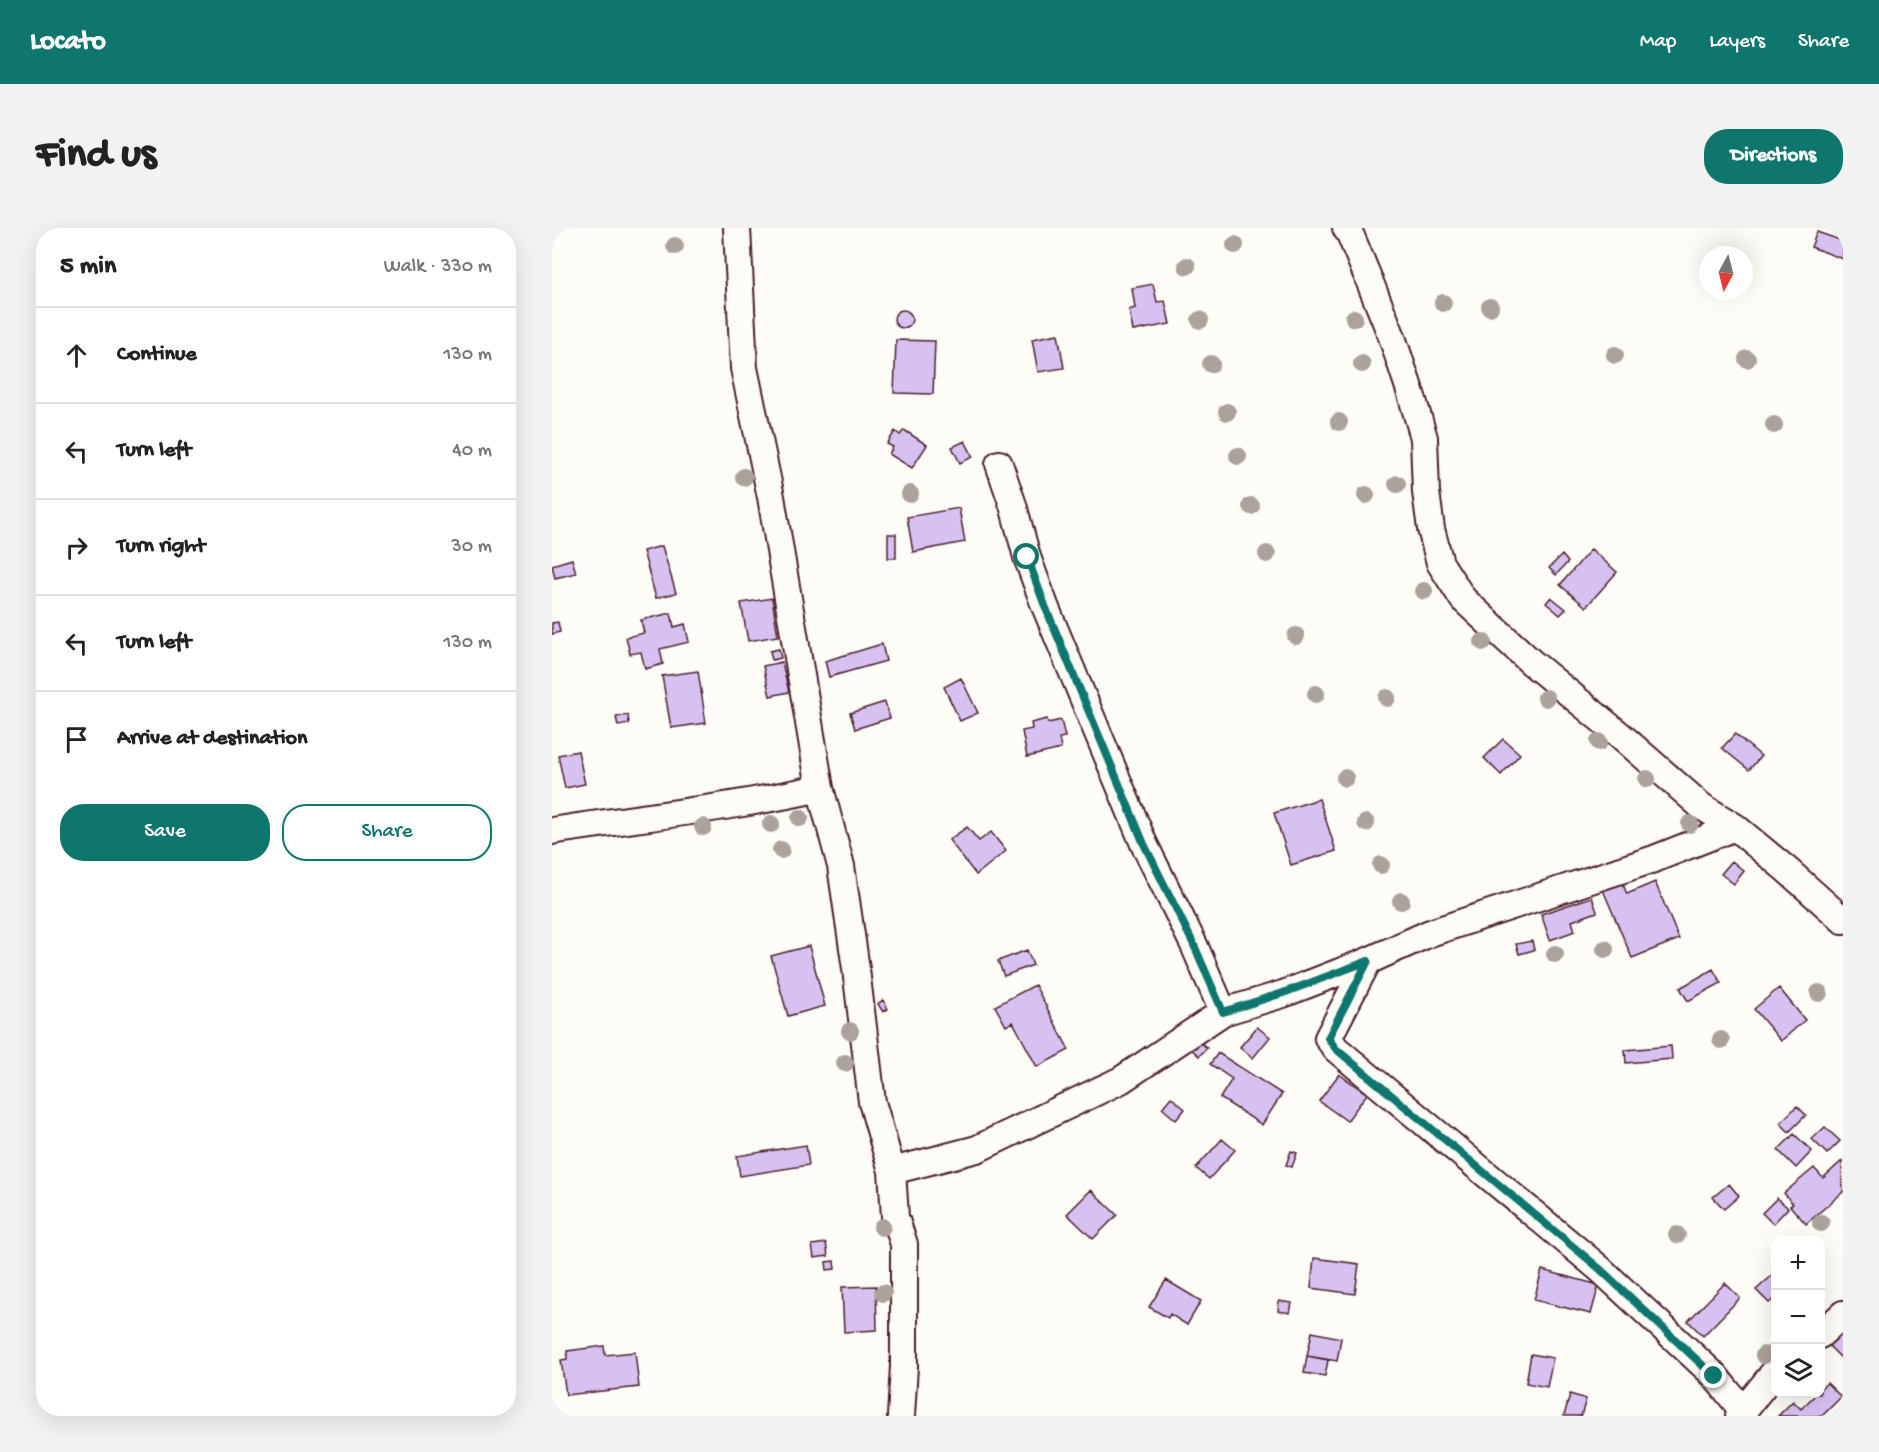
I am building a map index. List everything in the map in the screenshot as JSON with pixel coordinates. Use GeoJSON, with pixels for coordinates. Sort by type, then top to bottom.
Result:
{"type":"FeatureCollection","features":[{"type":"Feature","properties":{"kind":"street"},"geometry":{"type":"LineString","coordinates":[[737,228],[744,368],[771,497],[820,788],[841,866],[872,1102],[892,1171],[895,1217],[904,1244],[904,1366],[901,1416]]}},
{"type":"Feature","properties":{"kind":"street"},"geometry":{"type":"LineString","coordinates":[[1346,228],[1392,337],[1412,397],[1424,438],[1426,492],[1431,529],[1440,562],[1463,599],[1531,662],[1620,735],[1701,806],[1735,827],[1843,920]]}},
{"type":"Feature","properties":{"kind":"street"},"geometry":{"type":"LineString","coordinates":[[999,464],[1027,557],[1045,606],[1144,844],[1194,945],[1223,1012]]}},
{"type":"Feature","properties":{"kind":"street"},"geometry":{"type":"LineString","coordinates":[[552,831],[767,800],[820,788]]}},
{"type":"Feature","properties":{"kind":"street"},"geometry":{"type":"LineString","coordinates":[[892,1171],[977,1149],[1121,1080],[1223,1012],[1283,993],[1368,961],[1430,933],[1654,859],[1735,827]]}},
{"type":"Feature","properties":{"kind":"street"},"geometry":{"type":"LineString","coordinates":[[1368,961],[1328,1038],[1336,1049],[1600,1269],[1714,1376],[1742,1414],[1771,1376]]}},
{"type":"Feature","properties":{"kind":"street"},"geometry":{"type":"LineString","coordinates":[[1825,1331],[1843,1314]]}},
{"type":"Feature","properties":{"kind":"building"},"geometry":{"type":"Polygon","coordinates":[[[1817,232],[1843,241],[1843,259],[1811,247],[1817,232]]]}},
{"type":"Feature","properties":{"kind":"building"},"geometry":{"type":"Polygon","coordinates":[[[1153,284],[1157,302],[1165,301],[1170,324],[1133,331],[1129,310],[1135,308],[1132,288],[1153,284]]]}},
{"type":"Feature","properties":{"kind":"building"},"geometry":{"type":"Polygon","coordinates":[[[903,310],[909,313],[912,319],[909,325],[903,328],[897,325],[894,319],[897,313],[903,310]]]}},
{"type":"Feature","properties":{"kind":"building"},"geometry":{"type":"Polygon","coordinates":[[[1058,334],[1064,368],[1038,372],[1032,339],[1058,334]]]}},
{"type":"Feature","properties":{"kind":"building"},"geometry":{"type":"Polygon","coordinates":[[[896,340],[935,341],[933,394],[894,393],[896,340]]]}},
{"type":"Feature","properties":{"kind":"building"},"geometry":{"type":"Polygon","coordinates":[[[904,430],[927,445],[912,468],[889,454],[893,447],[887,444],[895,431],[900,435],[904,430]]]}},
{"type":"Feature","properties":{"kind":"building"},"geometry":{"type":"Polygon","coordinates":[[[965,441],[973,457],[960,463],[952,447],[965,441]]]}},
{"type":"Feature","properties":{"kind":"building"},"geometry":{"type":"Polygon","coordinates":[[[959,508],[965,542],[913,552],[907,517],[959,508]]]}},
{"type":"Feature","properties":{"kind":"building"},"geometry":{"type":"Polygon","coordinates":[[[888,534],[896,534],[896,558],[888,558],[888,534]]]}},
{"type":"Feature","properties":{"kind":"building"},"geometry":{"type":"Polygon","coordinates":[[[662,546],[676,593],[656,598],[643,551],[662,546]]]}},
{"type":"Feature","properties":{"kind":"building"},"geometry":{"type":"Polygon","coordinates":[[[1591,549],[1617,572],[1586,607],[1560,585],[1591,549]]]}},
{"type":"Feature","properties":{"kind":"building"},"geometry":{"type":"Polygon","coordinates":[[[1562,555],[1568,562],[1556,575],[1549,568],[1562,555]]]}},
{"type":"Feature","properties":{"kind":"building"},"geometry":{"type":"Polygon","coordinates":[[[572,559],[576,573],[555,578],[552,565],[572,559]]]}},
{"type":"Feature","properties":{"kind":"building"},"geometry":{"type":"Polygon","coordinates":[[[1551,597],[1566,609],[1560,615],[1546,603],[1551,597]]]}},
{"type":"Feature","properties":{"kind":"building"},"geometry":{"type":"Polygon","coordinates":[[[772,598],[778,636],[748,641],[741,603],[772,598]]]}},
{"type":"Feature","properties":{"kind":"building"},"geometry":{"type":"Polygon","coordinates":[[[671,613],[674,627],[685,624],[689,642],[660,649],[663,664],[645,669],[641,652],[630,654],[626,637],[644,633],[641,620],[671,613]]]}},
{"type":"Feature","properties":{"kind":"building"},"geometry":{"type":"Polygon","coordinates":[[[558,622],[560,632],[552,634],[552,623],[558,622]]]}},
{"type":"Feature","properties":{"kind":"building"},"geometry":{"type":"Polygon","coordinates":[[[882,644],[886,661],[829,677],[825,661],[882,644]]]}},
{"type":"Feature","properties":{"kind":"building"},"geometry":{"type":"Polygon","coordinates":[[[779,649],[781,658],[772,660],[770,651],[779,649]]]}},
{"type":"Feature","properties":{"kind":"building"},"geometry":{"type":"Polygon","coordinates":[[[782,662],[789,692],[770,696],[763,666],[782,662]]]}},
{"type":"Feature","properties":{"kind":"building"},"geometry":{"type":"Polygon","coordinates":[[[698,671],[706,723],[671,728],[662,676],[698,671]]]}},
{"type":"Feature","properties":{"kind":"building"},"geometry":{"type":"Polygon","coordinates":[[[961,678],[978,713],[960,721],[944,687],[961,678]]]}},
{"type":"Feature","properties":{"kind":"building"},"geometry":{"type":"Polygon","coordinates":[[[885,702],[890,718],[855,729],[850,713],[885,702]]]}},
{"type":"Feature","properties":{"kind":"building"},"geometry":{"type":"Polygon","coordinates":[[[628,715],[629,724],[618,726],[616,717],[628,715]]]}},
{"type":"Feature","properties":{"kind":"building"},"geometry":{"type":"Polygon","coordinates":[[[1047,719],[1048,723],[1061,720],[1065,737],[1059,738],[1061,749],[1027,757],[1022,731],[1032,729],[1031,723],[1047,719]]]}},
{"type":"Feature","properties":{"kind":"building"},"geometry":{"type":"Polygon","coordinates":[[[1735,734],[1761,756],[1749,770],[1722,748],[1735,734]]]}},
{"type":"Feature","properties":{"kind":"building"},"geometry":{"type":"Polygon","coordinates":[[[1503,739],[1520,754],[1501,775],[1484,758],[1503,739]]]}},
{"type":"Feature","properties":{"kind":"building"},"geometry":{"type":"Polygon","coordinates":[[[578,751],[585,784],[565,788],[558,755],[578,751]]]}},
{"type":"Feature","properties":{"kind":"building"},"geometry":{"type":"Polygon","coordinates":[[[1319,799],[1336,851],[1291,865],[1274,813],[1319,799]]]}},
{"type":"Feature","properties":{"kind":"building"},"geometry":{"type":"Polygon","coordinates":[[[967,827],[979,841],[991,832],[1006,851],[976,875],[949,840],[967,827]]]}},
{"type":"Feature","properties":{"kind":"building"},"geometry":{"type":"Polygon","coordinates":[[[1732,861],[1744,871],[1734,884],[1721,874],[1732,861]]]}},
{"type":"Feature","properties":{"kind":"building"},"geometry":{"type":"Polygon","coordinates":[[[1622,882],[1627,894],[1655,882],[1679,939],[1632,958],[1603,890],[1622,882]]]}},
{"type":"Feature","properties":{"kind":"building"},"geometry":{"type":"Polygon","coordinates":[[[1592,897],[1597,912],[1572,921],[1575,931],[1550,940],[1541,914],[1592,897]]]}},
{"type":"Feature","properties":{"kind":"building"},"geometry":{"type":"Polygon","coordinates":[[[1532,941],[1534,950],[1519,954],[1516,944],[1532,941]]]}},
{"type":"Feature","properties":{"kind":"building"},"geometry":{"type":"Polygon","coordinates":[[[809,946],[825,1006],[788,1016],[771,956],[809,946]]]}},
{"type":"Feature","properties":{"kind":"building"},"geometry":{"type":"Polygon","coordinates":[[[1027,950],[1033,965],[1004,976],[998,961],[1027,950]]]}},
{"type":"Feature","properties":{"kind":"building"},"geometry":{"type":"Polygon","coordinates":[[[1713,969],[1721,983],[1688,1001],[1680,988],[1713,969]]]}},
{"type":"Feature","properties":{"kind":"building"},"geometry":{"type":"Polygon","coordinates":[[[1035,985],[1069,1050],[1037,1067],[1013,1022],[1006,1026],[995,1006],[1035,985]]]}},
{"type":"Feature","properties":{"kind":"building"},"geometry":{"type":"Polygon","coordinates":[[[1779,988],[1805,1020],[1781,1041],[1754,1009],[1779,988]]]}},
{"type":"Feature","properties":{"kind":"building"},"geometry":{"type":"Polygon","coordinates":[[[883,1000],[888,1009],[883,1012],[878,1004],[883,1000]]]}},
{"type":"Feature","properties":{"kind":"building"},"geometry":{"type":"Polygon","coordinates":[[[1257,1027],[1270,1037],[1253,1058],[1240,1047],[1257,1027]]]}},
{"type":"Feature","properties":{"kind":"building"},"geometry":{"type":"Polygon","coordinates":[[[1199,1041],[1207,1048],[1199,1056],[1191,1049],[1199,1041]]]}},
{"type":"Feature","properties":{"kind":"building"},"geometry":{"type":"Polygon","coordinates":[[[1671,1046],[1672,1059],[1626,1063],[1625,1050],[1671,1046]]]}},
{"type":"Feature","properties":{"kind":"building"},"geometry":{"type":"Polygon","coordinates":[[[1218,1053],[1282,1094],[1262,1125],[1220,1098],[1232,1079],[1210,1064],[1218,1053]]]}},
{"type":"Feature","properties":{"kind":"building"},"geometry":{"type":"Polygon","coordinates":[[[1339,1074],[1367,1094],[1347,1121],[1319,1101],[1339,1074]]]}},
{"type":"Feature","properties":{"kind":"building"},"geometry":{"type":"Polygon","coordinates":[[[1171,1097],[1185,1109],[1176,1120],[1162,1108],[1171,1097]]]}},
{"type":"Feature","properties":{"kind":"building"},"geometry":{"type":"Polygon","coordinates":[[[1797,1106],[1806,1115],[1789,1132],[1780,1123],[1797,1106]]]}},
{"type":"Feature","properties":{"kind":"building"},"geometry":{"type":"Polygon","coordinates":[[[1825,1127],[1840,1141],[1827,1154],[1812,1139],[1825,1127]]]}},
{"type":"Feature","properties":{"kind":"building"},"geometry":{"type":"Polygon","coordinates":[[[1794,1134],[1812,1151],[1796,1168],[1778,1150],[1794,1134]]]}},
{"type":"Feature","properties":{"kind":"building"},"geometry":{"type":"Polygon","coordinates":[[[1222,1139],[1235,1150],[1209,1179],[1196,1168],[1222,1139]]]}},
{"type":"Feature","properties":{"kind":"building"},"geometry":{"type":"Polygon","coordinates":[[[806,1145],[809,1165],[740,1176],[737,1156],[806,1145]]]}},
{"type":"Feature","properties":{"kind":"building"},"geometry":{"type":"Polygon","coordinates":[[[1291,1151],[1297,1153],[1292,1167],[1286,1165],[1291,1151]]]}},
{"type":"Feature","properties":{"kind":"building"},"geometry":{"type":"Polygon","coordinates":[[[1842,1161],[1843,1192],[1806,1224],[1790,1206],[1793,1204],[1784,1193],[1814,1168],[1823,1178],[1842,1161]]]}},
{"type":"Feature","properties":{"kind":"building"},"geometry":{"type":"Polygon","coordinates":[[[1729,1184],[1739,1196],[1724,1209],[1713,1197],[1729,1184]]]}},
{"type":"Feature","properties":{"kind":"building"},"geometry":{"type":"Polygon","coordinates":[[[1091,1190],[1117,1215],[1093,1239],[1067,1214],[1091,1190]]]}},
{"type":"Feature","properties":{"kind":"building"},"geometry":{"type":"Polygon","coordinates":[[[1777,1198],[1788,1208],[1773,1224],[1762,1213],[1777,1198]]]}},
{"type":"Feature","properties":{"kind":"building"},"geometry":{"type":"Polygon","coordinates":[[[826,1243],[828,1256],[814,1258],[812,1245],[826,1243]]]}},
{"type":"Feature","properties":{"kind":"building"},"geometry":{"type":"Polygon","coordinates":[[[1314,1258],[1359,1264],[1355,1294],[1311,1288],[1314,1258]]]}},
{"type":"Feature","properties":{"kind":"building"},"geometry":{"type":"Polygon","coordinates":[[[834,1261],[835,1269],[827,1270],[826,1262],[834,1261]]]}},
{"type":"Feature","properties":{"kind":"building"},"geometry":{"type":"Polygon","coordinates":[[[1542,1270],[1599,1285],[1591,1314],[1534,1300],[1542,1270]]]}},
{"type":"Feature","properties":{"kind":"building"},"geometry":{"type":"Polygon","coordinates":[[[1771,1276],[1771,1301],[1769,1303],[1756,1290],[1771,1276]]]}},
{"type":"Feature","properties":{"kind":"building"},"geometry":{"type":"Polygon","coordinates":[[[1166,1280],[1201,1301],[1187,1325],[1170,1314],[1168,1318],[1149,1307],[1166,1280]]]}},
{"type":"Feature","properties":{"kind":"building"},"geometry":{"type":"Polygon","coordinates":[[[1725,1283],[1740,1298],[1703,1336],[1688,1321],[1725,1283]]]}},
{"type":"Feature","properties":{"kind":"building"},"geometry":{"type":"Polygon","coordinates":[[[876,1286],[877,1330],[844,1332],[842,1287],[876,1286]]]}},
{"type":"Feature","properties":{"kind":"building"},"geometry":{"type":"Polygon","coordinates":[[[1279,1301],[1292,1303],[1290,1313],[1278,1311],[1279,1301]]]}},
{"type":"Feature","properties":{"kind":"building"},"geometry":{"type":"Polygon","coordinates":[[[1843,1331],[1843,1360],[1828,1345],[1843,1331]]]}},
{"type":"Feature","properties":{"kind":"building"},"geometry":{"type":"Polygon","coordinates":[[[1312,1332],[1341,1338],[1337,1361],[1307,1356],[1312,1332]]]}},
{"type":"Feature","properties":{"kind":"building"},"geometry":{"type":"Polygon","coordinates":[[[604,1346],[605,1355],[635,1352],[639,1387],[566,1395],[561,1360],[567,1359],[567,1351],[604,1346]]]}},
{"type":"Feature","properties":{"kind":"building"},"geometry":{"type":"Polygon","coordinates":[[[1531,1354],[1553,1358],[1547,1387],[1526,1383],[1531,1354]]]}},
{"type":"Feature","properties":{"kind":"building"},"geometry":{"type":"Polygon","coordinates":[[[1307,1356],[1328,1360],[1325,1376],[1304,1373],[1307,1356]]]}},
{"type":"Feature","properties":{"kind":"building"},"geometry":{"type":"Polygon","coordinates":[[[1827,1383],[1841,1397],[1822,1416],[1778,1416],[1793,1401],[1801,1409],[1812,1398],[1825,1398],[1827,1383]]]}},
{"type":"Feature","properties":{"kind":"building"},"geometry":{"type":"Polygon","coordinates":[[[1570,1394],[1586,1399],[1581,1416],[1564,1416],[1570,1394]]]}},
{"type":"Feature","properties":{"kind":"route"},"geometry":{"type":"LineString","coordinates":[[1027,557],[1088,712],[1144,844],[1194,945],[1223,1012],[1283,993],[1368,961],[1328,1038],[1336,1049],[1600,1269],[1714,1376]]}}]}
